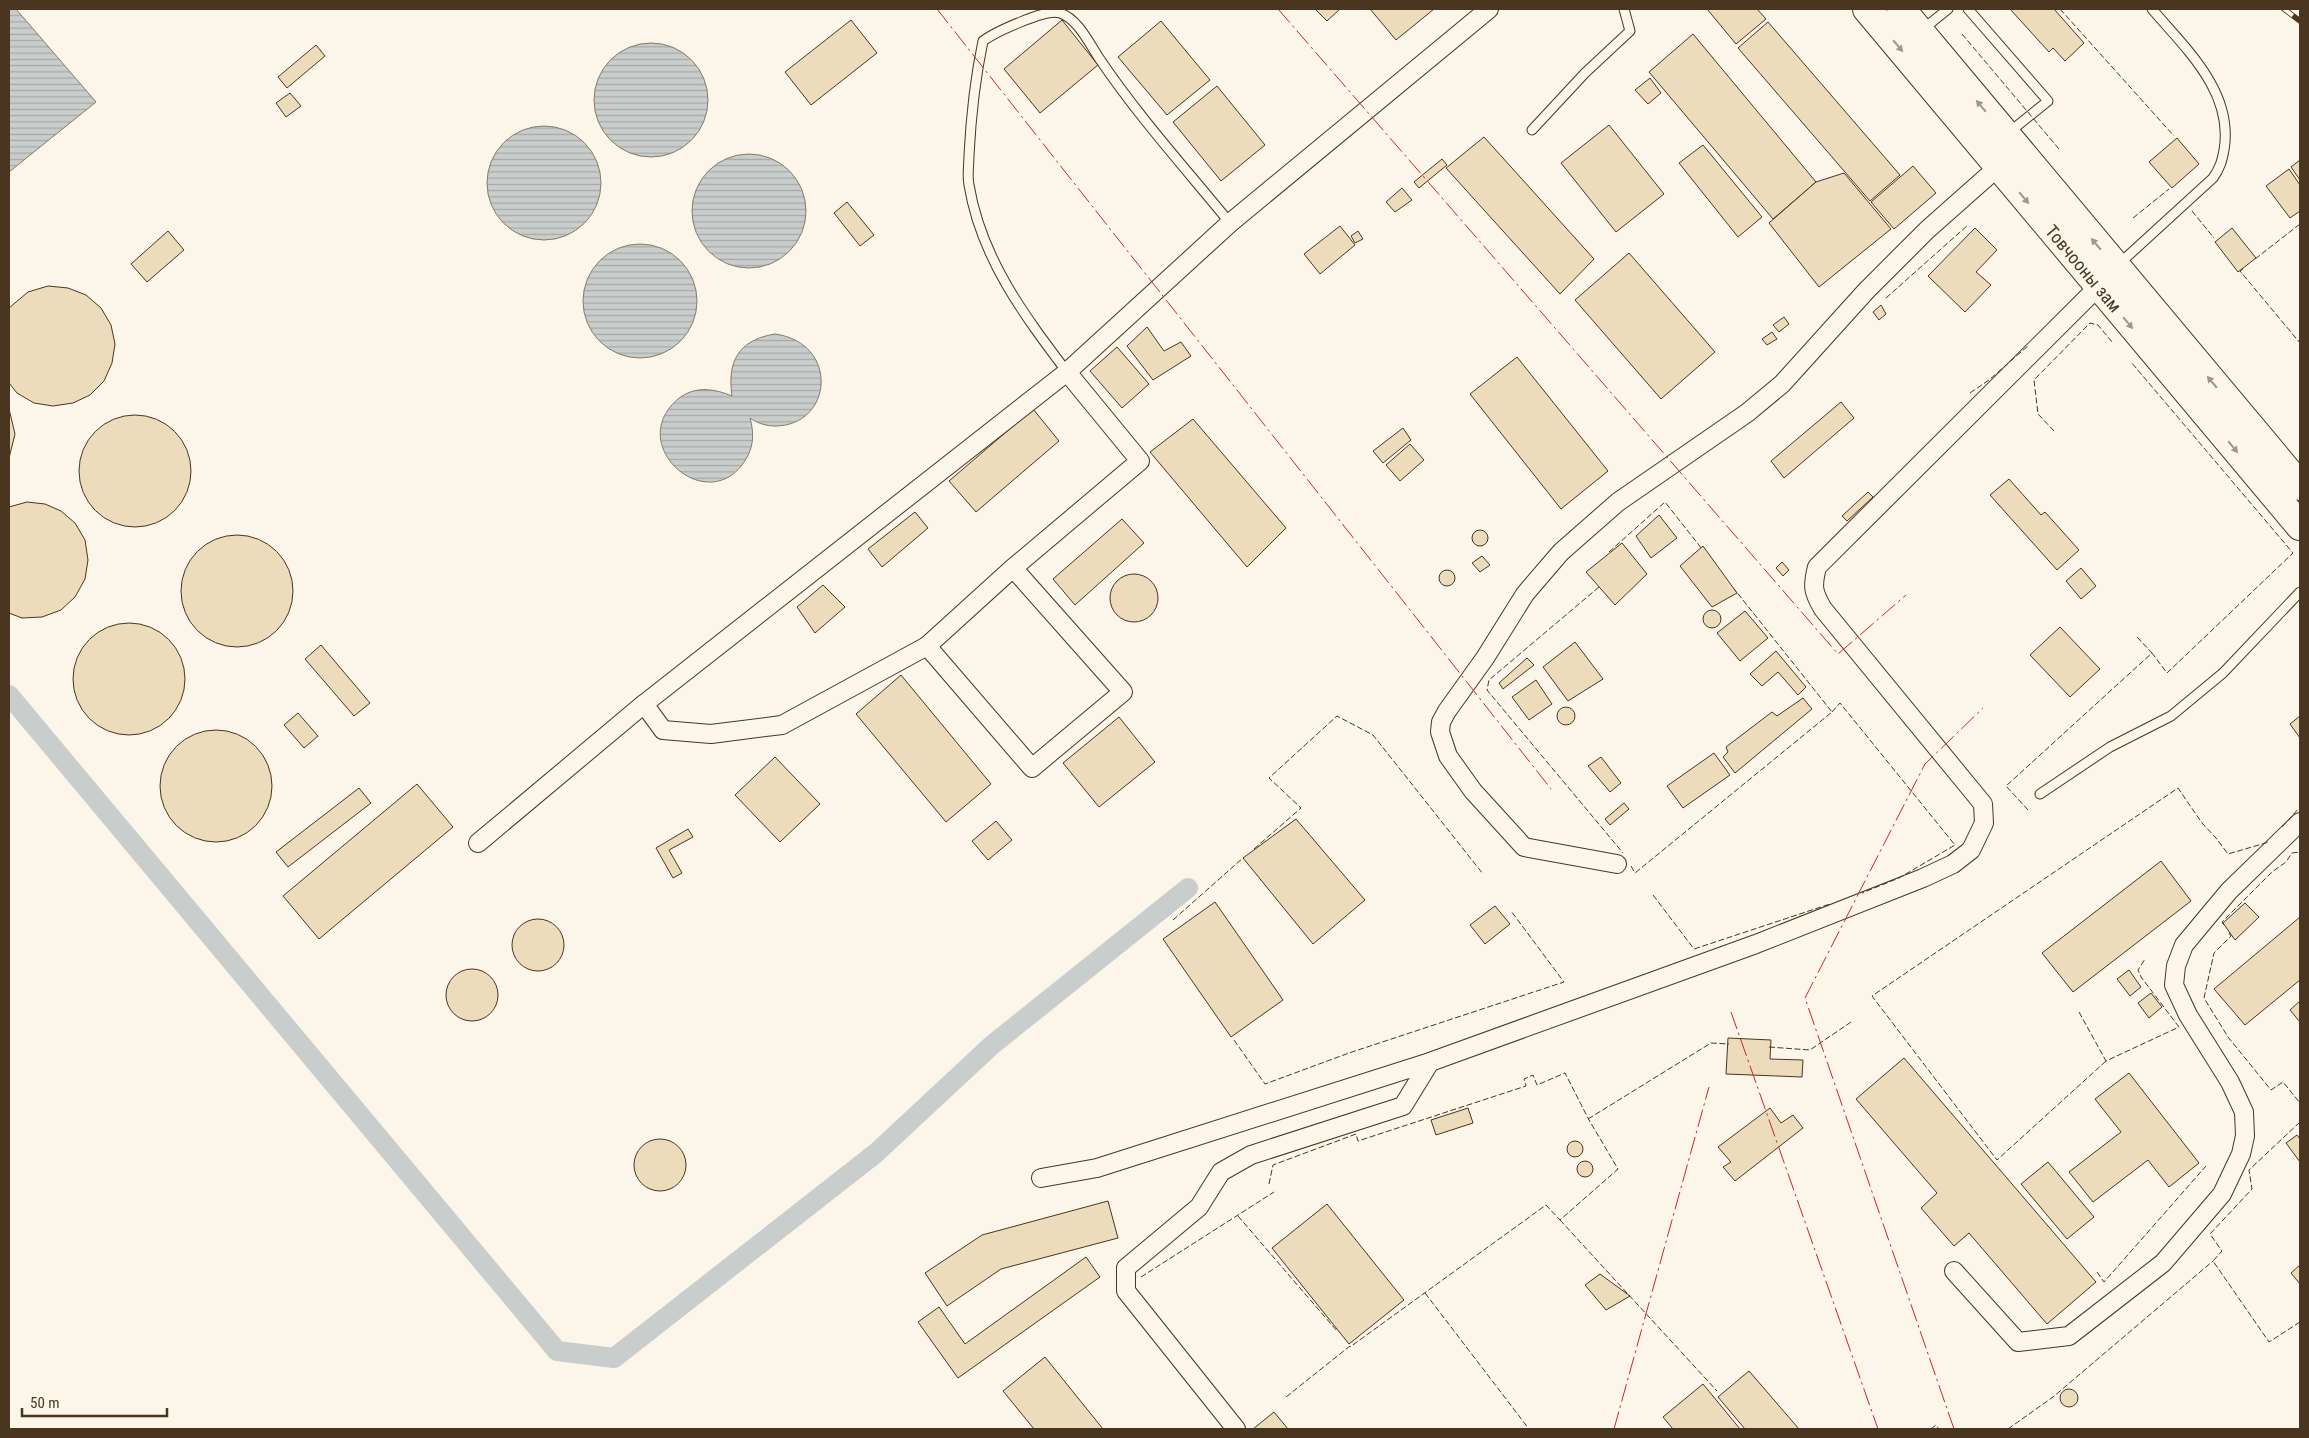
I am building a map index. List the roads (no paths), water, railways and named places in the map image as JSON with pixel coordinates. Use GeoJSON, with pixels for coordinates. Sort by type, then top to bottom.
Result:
{"type":"FeatureCollection","features":[{"type":"Feature","properties":{"kind":"highway","name":"Товчооны зам"},"geometry":{"type":"LineString","coordinates":[[1867,9],[1998,167],[2107,278],[2300,486]]}},
{"type":"Feature","properties":{"kind":"highway","name":"Товчооны зам"},"geometry":{"type":"LineString","coordinates":[[1900,9],[2006,135],[2107,278],[2300,526]]}},
{"type":"Feature","properties":{"kind":"street"},"geometry":{"type":"LineString","coordinates":[[478,843],[644,704],[1067,372],[1230,222],[1489,9]]}},
{"type":"Feature","properties":{"kind":"street"},"geometry":{"type":"LineString","coordinates":[[1617,864],[1524,847],[1473,791],[1448,756],[1440,732],[1441,722],[1447,711],[1485,658],[1525,594],[1560,552],[1618,502],[1746,413],[1782,384],[1866,292],[1927,230],[1998,167]]}},
{"type":"Feature","properties":{"kind":"street"},"geometry":{"type":"LineString","coordinates":[[1041,1178],[1096,1168],[1430,1062],[1756,944],[1923,878],[1953,864],[1970,850],[1984,824],[1982,804],[1823,609],[1816,597],[1813,585],[1817,567],[2107,278]]}},
{"type":"Feature","properties":{"kind":"street"},"geometry":{"type":"LineString","coordinates":[[644,704],[663,730],[711,734],[782,725],[927,646],[1013,568],[1140,460],[1067,372]]}},
{"type":"Feature","properties":{"kind":"street"},"geometry":{"type":"LineString","coordinates":[[927,646],[1032,768],[1123,692],[1013,568]]}},
{"type":"Feature","properties":{"kind":"street"},"geometry":{"type":"LineString","coordinates":[[1954,1271],[2018,1342],[2069,1336],[2163,1263],[2222,1194],[2241,1154],[2244,1136],[2244,1112],[2230,1082],[2188,1015],[2174,985],[2176,966],[2184,945],[2229,891],[2300,822]]}},
{"type":"Feature","properties":{"kind":"street"},"geometry":{"type":"LineString","coordinates":[[1236,1429],[1126,1291],[1126,1268],[1199,1207],[1220,1172],[1251,1155],[1403,1106],[1430,1062]]}},
{"type":"Feature","properties":{"kind":"lane"},"geometry":{"type":"LineString","coordinates":[[1532,130],[1584,73],[1630,31],[1624,9]]}},
{"type":"Feature","properties":{"kind":"lane"},"geometry":{"type":"LineString","coordinates":[[1920,32],[1948,9]]}},
{"type":"Feature","properties":{"kind":"lane"},"geometry":{"type":"LineString","coordinates":[[1968,9],[2048,101],[2006,135]]}},
{"type":"Feature","properties":{"kind":"lane"},"geometry":{"type":"LineString","coordinates":[[2107,278],[2213,178],[2220,168],[2226,135],[2222,108],[2207,75],[2152,9]]}},
{"type":"Feature","properties":{"kind":"lane"},"geometry":{"type":"LineString","coordinates":[[1067,372],[1019,308],[978,223],[969,183],[970,140],[974,87],[983,41],[996,32],[1030,19],[1058,12],[1071,18],[1109,74],[1230,222]]}},
{"type":"Feature","properties":{"kind":"lane"},"geometry":{"type":"LineString","coordinates":[[2040,794],[2110,747],[2171,716],[2223,673],[2300,592]]}},
{"type":"Feature","properties":{"kind":"waterway"},"geometry":{"type":"LineString","coordinates":[[9,695],[557,1351],[614,1358],[876,1153],[992,1045],[1188,888]]}},
{"type":"Feature","properties":{"kind":"railway"},"geometry":{"type":"LineString","coordinates":[[2284,9],[2300,21]]}}]}
